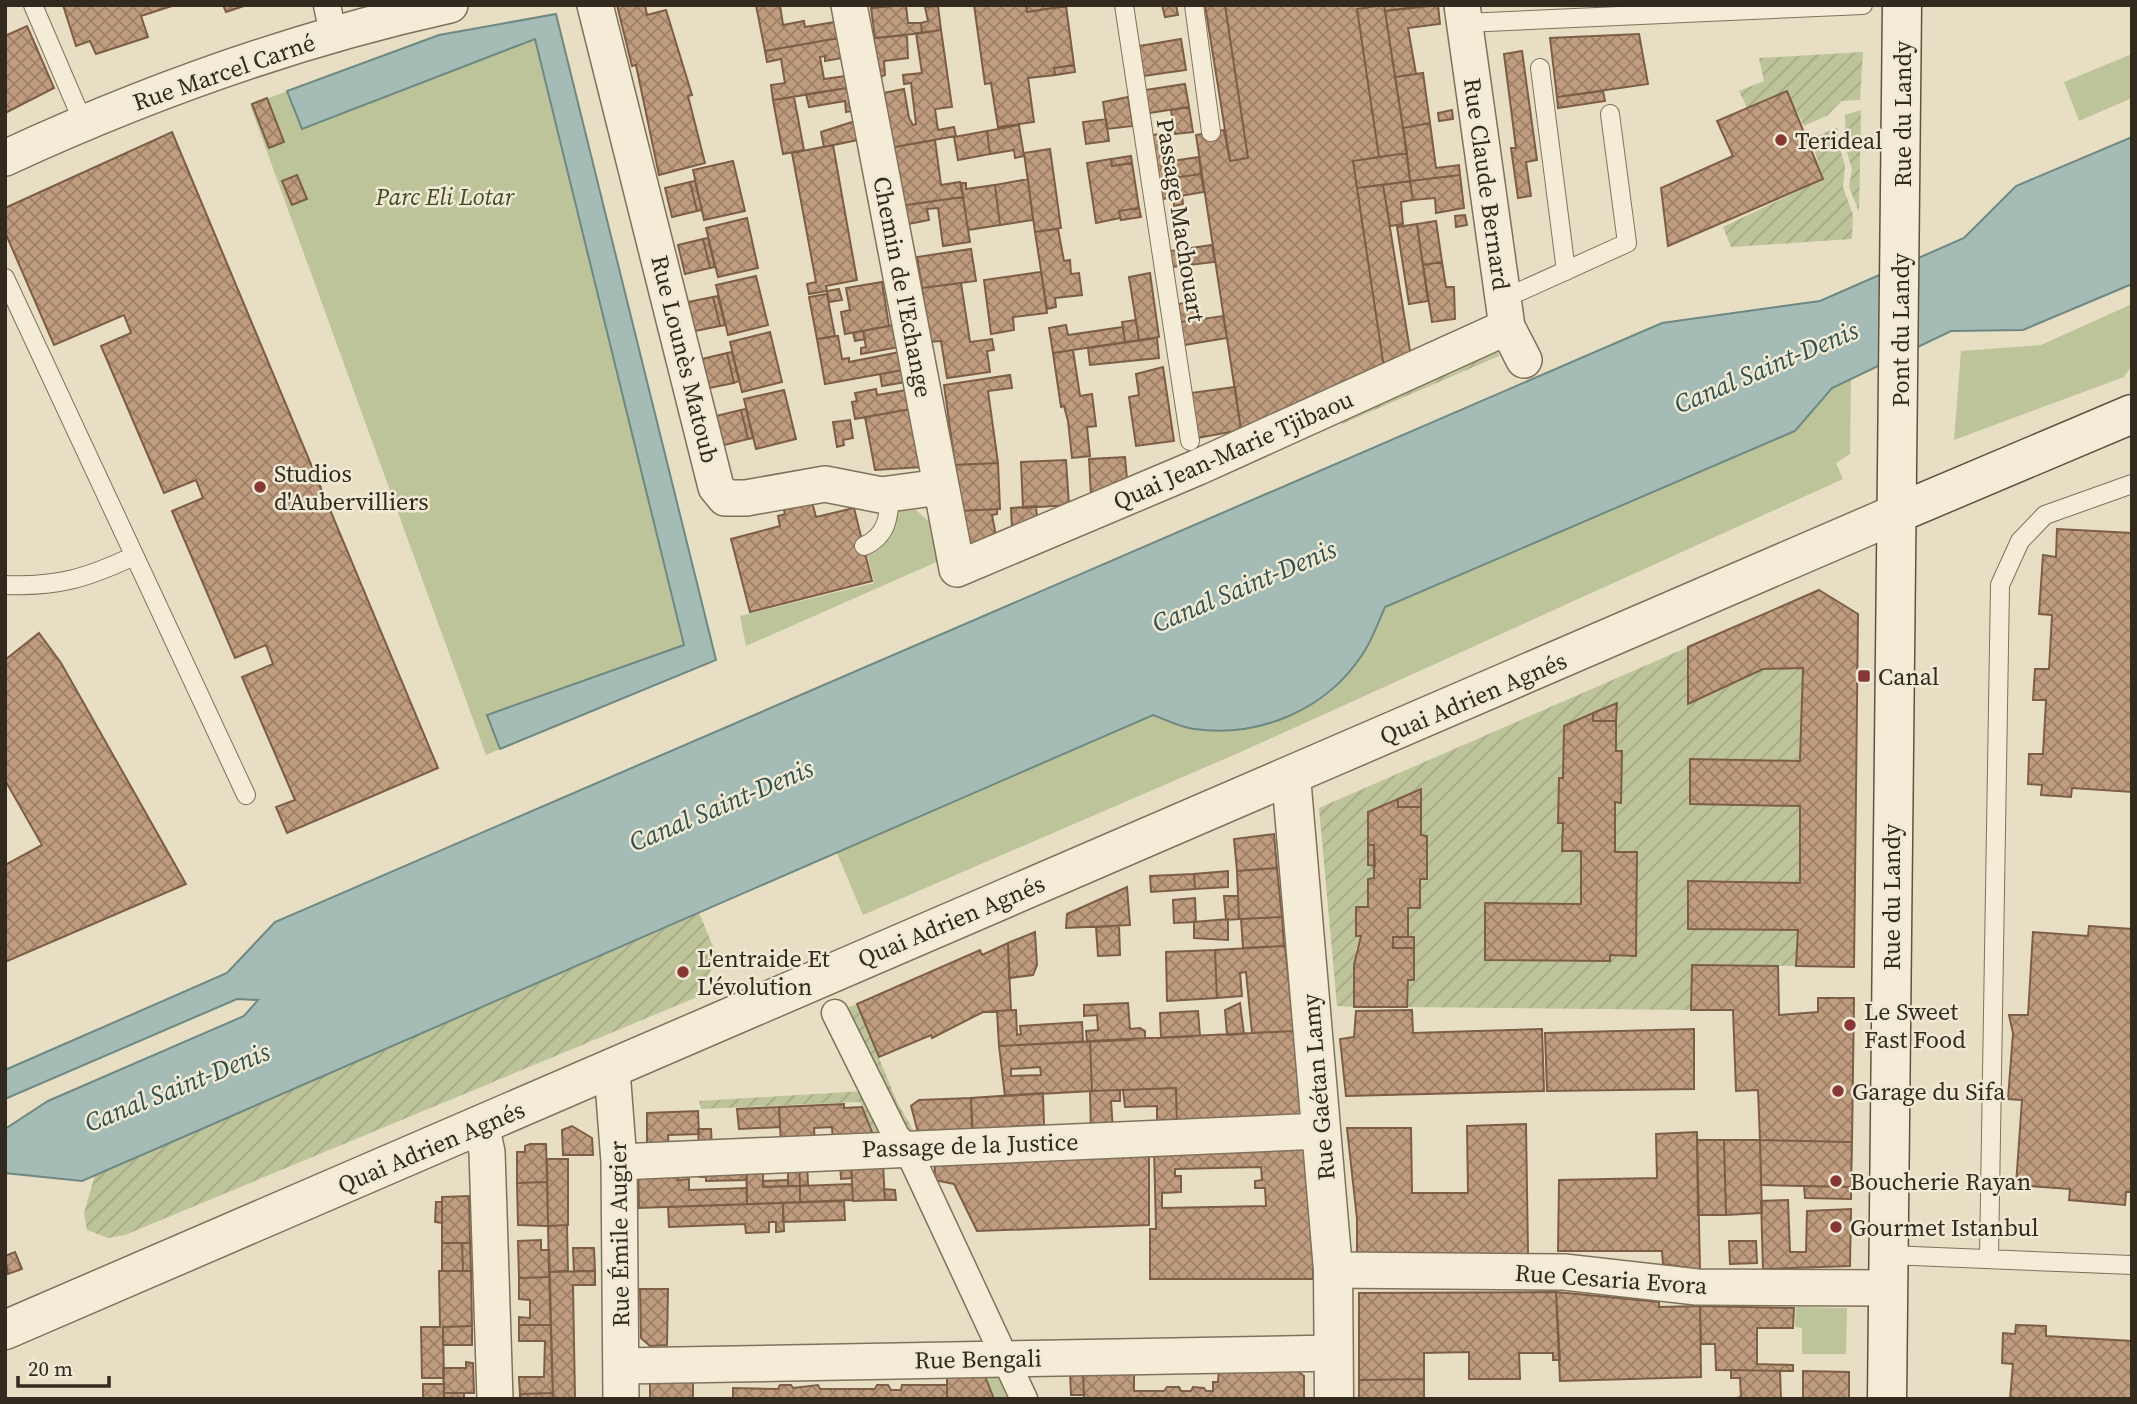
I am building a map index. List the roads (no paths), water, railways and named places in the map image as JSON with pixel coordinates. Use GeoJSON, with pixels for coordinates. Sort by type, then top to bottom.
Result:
{"type":"FeatureCollection","features":[{"type":"Feature","properties":{"kind":"street","name":"Rue Marcel Carné"},"geometry":{"type":"LineString","coordinates":[[5,158],[83,122],[205,76],[330,20],[450,5]]}},
{"type":"Feature","properties":{"kind":"street","name":"Rue Lounès Matoub"},"geometry":{"type":"LineString","coordinates":[[595,5],[716,486],[724,498],[746,498],[825,484],[862,493],[890,494],[940,487]]}},
{"type":"Feature","properties":{"kind":"street","name":"Chemin de l'Echange"},"geometry":{"type":"LineString","coordinates":[[849,5],[957,569]]}},
{"type":"Feature","properties":{"kind":"street","name":"Rue du Landy"},"geometry":{"type":"LineString","coordinates":[[1901,222],[1902,5]]}},
{"type":"Feature","properties":{"kind":"street","name":"Rue Claude Bernard"},"geometry":{"type":"LineString","coordinates":[[1464,14],[1505,313],[1524,360]]}},
{"type":"Feature","properties":{"kind":"street","name":"Pont du Landy"},"geometry":{"type":"LineString","coordinates":[[1899,437],[1901,222]]}},
{"type":"Feature","properties":{"kind":"street","name":"Quai Jean-Marie Tjibaou"},"geometry":{"type":"LineString","coordinates":[[957,569],[1196,468],[1505,313]]}},
{"type":"Feature","properties":{"kind":"street","name":"Quai Adrien Agnés"},"geometry":{"type":"LineString","coordinates":[[5,1330],[2132,414]]}},
{"type":"Feature","properties":{"kind":"street","name":"Rue du Landy"},"geometry":{"type":"LineString","coordinates":[[1887,1399],[1892,749],[1899,437]]}},
{"type":"Feature","properties":{"kind":"street","name":"Rue Gaétan Lamy"},"geometry":{"type":"LineString","coordinates":[[1291,776],[1333,1270],[1334,1399]]}},
{"type":"Feature","properties":{"kind":"street"},"geometry":{"type":"LineString","coordinates":[[835,1013],[896,1136],[907,1148],[1003,1359],[1024,1399]]}},
{"type":"Feature","properties":{"kind":"street","name":"Rue Émile Augier"},"geometry":{"type":"LineString","coordinates":[[612,1070],[619,1162],[621,1382]]}},
{"type":"Feature","properties":{"kind":"street"},"geometry":{"type":"LineString","coordinates":[[481,1125],[487,1152],[495,1399]]}},
{"type":"Feature","properties":{"kind":"street","name":"Passage de la Justice"},"geometry":{"type":"LineString","coordinates":[[619,1162],[1322,1131]]}},
{"type":"Feature","properties":{"kind":"street","name":"Rue Cesaria Evora"},"geometry":{"type":"LineString","coordinates":[[1333,1270],[1564,1272],[1696,1287],[1888,1272]]}},
{"type":"Feature","properties":{"kind":"street","name":"Rue Bengali"},"geometry":{"type":"LineString","coordinates":[[621,1382],[1003,1359],[1334,1353]]}},
{"type":"Feature","properties":{"kind":"lane"},"geometry":{"type":"LineString","coordinates":[[33,5],[83,122]]}},
{"type":"Feature","properties":{"kind":"lane","name":"Passage Machouart"},"geometry":{"type":"LineString","coordinates":[[1124,5],[1190,441]]}},
{"type":"Feature","properties":{"kind":"lane"},"geometry":{"type":"LineString","coordinates":[[1194,5],[1211,132]]}},
{"type":"Feature","properties":{"kind":"lane"},"geometry":{"type":"LineString","coordinates":[[1464,14],[1863,5]]}},
{"type":"Feature","properties":{"kind":"lane"},"geometry":{"type":"LineString","coordinates":[[1540,68],[1566,271]]}},
{"type":"Feature","properties":{"kind":"lane"},"geometry":{"type":"LineString","coordinates":[[1505,313],[1566,271],[1627,243],[1611,114]]}},
{"type":"Feature","properties":{"kind":"lane"},"geometry":{"type":"LineString","coordinates":[[5,278],[246,795]]}},
{"type":"Feature","properties":{"kind":"lane"},"geometry":{"type":"LineString","coordinates":[[1989,1257],[2000,585],[2020,541],[2045,515],[2132,484]]}},
{"type":"Feature","properties":{"kind":"lane"},"geometry":{"type":"LineString","coordinates":[[864,546],[884,530],[890,512],[890,494]]}},
{"type":"Feature","properties":{"kind":"lane"},"geometry":{"type":"LineString","coordinates":[[5,586],[66,583],[91,576],[134,556]]}},
{"type":"Feature","properties":{"kind":"lane"},"geometry":{"type":"LineString","coordinates":[[1888,1272],[1989,1257],[2132,1265]]}},
{"type":"Feature","properties":{"kind":"water"},"geometry":{"type":"Polygon","coordinates":[[[556,14],[716,660],[500,749],[487,715],[684,645],[535,39],[302,129],[287,91],[439,35],[556,14]]]}},
{"type":"Feature","properties":{"kind":"water","name":"Canal Saint-Denis"},"geometry":{"type":"Polygon","coordinates":[[[2132,137],[2132,284],[2023,330],[1951,331],[1832,388],[1795,431],[1385,607],[1369,644],[1347,674],[1330,691],[1289,716],[1243,729],[1218,731],[1189,728],[1153,715],[82,1181],[5,1173],[5,1129],[48,1101],[244,1016],[258,1000],[237,999],[5,1099],[5,1070],[227,973],[275,922],[1662,323],[1820,301],[1964,238],[2016,186],[2132,137]]]}},
{"type":"Feature","properties":{"kind":"place","name":"Terideal"},"geometry":{"type":"Point","coordinates":[1781,140]}},
{"type":"Feature","properties":{"kind":"place","name":"Studios d'Aubervilliers"},"geometry":{"type":"Point","coordinates":[260,487]}},
{"type":"Feature","properties":{"kind":"place","name":"Canal"},"geometry":{"type":"Point","coordinates":[1864,676]}},
{"type":"Feature","properties":{"kind":"place","name":"L'entraide Et L'évolution"},"geometry":{"type":"Point","coordinates":[683,972]}},
{"type":"Feature","properties":{"kind":"place","name":"Le Sweet Fast Food"},"geometry":{"type":"Point","coordinates":[1850,1025]}},
{"type":"Feature","properties":{"kind":"place","name":"Garage du Sifa"},"geometry":{"type":"Point","coordinates":[1838,1091]}},
{"type":"Feature","properties":{"kind":"place","name":"Boucherie Rayan"},"geometry":{"type":"Point","coordinates":[1836,1181]}},
{"type":"Feature","properties":{"kind":"place","name":"Gourmet Istanbul"},"geometry":{"type":"Point","coordinates":[1836,1227]}},
{"type":"Feature","properties":{"kind":"park label","name":"Parc Eli Lotar"},"geometry":{"type":"Point","coordinates":[445,196]}}]}
